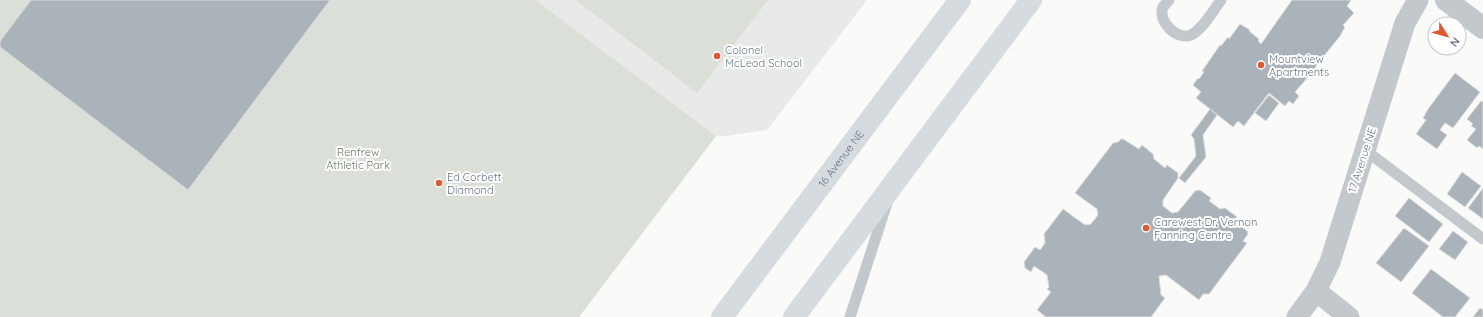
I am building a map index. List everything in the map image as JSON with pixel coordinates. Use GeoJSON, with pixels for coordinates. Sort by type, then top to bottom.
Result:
{"type":"FeatureCollection","features":[{"type":"Feature","properties":{"kind":"highway","name":"16 Avenue NE"},"geometry":{"type":"LineString","coordinates":[[722,317],[960,0]]}},
{"type":"Feature","properties":{"kind":"highway"},"geometry":{"type":"LineString","coordinates":[[794,317],[892,188],[1031,0]]}},
{"type":"Feature","properties":{"kind":"street","name":"17 Avenue NE"},"geometry":{"type":"LineString","coordinates":[[1297,317],[1316,291],[1330,262],[1405,24],[1418,0]]}},
{"type":"Feature","properties":{"kind":"street"},"geometry":{"type":"LineString","coordinates":[[1446,0],[1483,28]]}},
{"type":"Feature","properties":{"kind":"street"},"geometry":{"type":"LineString","coordinates":[[1316,291],[1349,317]]}},
{"type":"Feature","properties":{"kind":"lane"},"geometry":{"type":"LineString","coordinates":[[1169,0],[1163,8],[1163,17],[1172,31],[1180,35],[1189,36],[1197,32],[1221,0]]}},
{"type":"Feature","properties":{"kind":"lane"},"geometry":{"type":"LineString","coordinates":[[1365,150],[1483,238]]}},
{"type":"Feature","properties":{"kind":"lane"},"geometry":{"type":"LineString","coordinates":[[850,317],[892,188]]}},
{"type":"Feature","properties":{"kind":"shaded area","name":"Colonel McLeod School"},"geometry":{"type":"Polygon","coordinates":[[[536,0],[867,0],[767,130],[716,136],[536,0]]]}},
{"type":"Feature","properties":{"kind":"green space","name":"Renfrew Athletic Park"},"geometry":{"type":"Polygon","coordinates":[[[0,0],[536,0],[716,136],[579,317],[0,317],[0,0]]]}},
{"type":"Feature","properties":{"kind":"green space"},"geometry":{"type":"Polygon","coordinates":[[[576,0],[768,0],[697,93],[576,0]]]}},
{"type":"Feature","properties":{"kind":"building"},"geometry":{"type":"Polygon","coordinates":[[[31,0],[330,0],[188,190],[0,47],[0,41],[31,0]]]}},
{"type":"Feature","properties":{"kind":"building","name":"Mountview Apartments"},"geometry":{"type":"Polygon","coordinates":[[[1292,0],[1351,0],[1347,6],[1354,13],[1343,25],[1345,27],[1340,36],[1315,67],[1316,68],[1295,92],[1299,96],[1293,104],[1289,101],[1285,106],[1269,93],[1244,126],[1238,121],[1233,127],[1196,98],[1201,92],[1193,85],[1204,72],[1202,71],[1220,45],[1221,46],[1228,37],[1229,39],[1240,24],[1250,30],[1249,31],[1259,39],[1258,41],[1261,44],[1292,0]]]}},
{"type":"Feature","properties":{"kind":"building"},"geometry":{"type":"Polygon","coordinates":[[[1455,73],[1480,92],[1453,128],[1445,123],[1440,130],[1447,135],[1437,149],[1416,134],[1426,120],[1423,118],[1428,109],[1455,73]]]}},
{"type":"Feature","properties":{"kind":"building"},"geometry":{"type":"Polygon","coordinates":[[[1269,95],[1279,103],[1266,121],[1255,113],[1269,95]]]}},
{"type":"Feature","properties":{"kind":"building"},"geometry":{"type":"Polygon","coordinates":[[[1481,101],[1483,102],[1483,149],[1479,146],[1477,148],[1467,140],[1476,129],[1471,126],[1473,124],[1467,119],[1481,101]]]}},
{"type":"Feature","properties":{"kind":"building"},"geometry":{"type":"Polygon","coordinates":[[[1210,109],[1217,115],[1203,135],[1206,157],[1185,183],[1179,178],[1196,156],[1194,139],[1191,135],[1210,109]]]}},
{"type":"Feature","properties":{"kind":"building","name":"Carewest Dr. Vernon Fanning Centre"},"geometry":{"type":"Polygon","coordinates":[[[1121,139],[1139,149],[1142,145],[1153,154],[1154,159],[1165,168],[1167,165],[1178,173],[1178,178],[1163,200],[1163,206],[1172,213],[1178,212],[1195,191],[1200,190],[1211,198],[1209,201],[1220,209],[1225,208],[1237,217],[1234,221],[1247,231],[1248,234],[1243,241],[1247,243],[1209,294],[1203,294],[1199,300],[1166,275],[1159,276],[1161,295],[1165,298],[1151,317],[1046,317],[1037,310],[1051,292],[1047,289],[1049,287],[1047,275],[1034,266],[1031,272],[1025,268],[1024,262],[1035,247],[1040,250],[1045,243],[1044,234],[1063,209],[1085,225],[1091,224],[1098,215],[1097,209],[1075,193],[1113,143],[1118,142],[1121,139]]]}},
{"type":"Feature","properties":{"kind":"building"},"geometry":{"type":"Polygon","coordinates":[[[1462,172],[1481,186],[1465,207],[1447,194],[1462,172]]]}},
{"type":"Feature","properties":{"kind":"building"},"geometry":{"type":"Polygon","coordinates":[[[1483,188],[1483,219],[1468,208],[1483,188]]]}},
{"type":"Feature","properties":{"kind":"building"},"geometry":{"type":"Polygon","coordinates":[[[1409,198],[1443,224],[1429,242],[1395,216],[1409,198]]]}},
{"type":"Feature","properties":{"kind":"building"},"geometry":{"type":"Polygon","coordinates":[[[1404,228],[1429,246],[1401,282],[1376,263],[1404,228]]]}},
{"type":"Feature","properties":{"kind":"building"},"geometry":{"type":"Polygon","coordinates":[[[1453,231],[1468,242],[1455,260],[1439,249],[1453,231]]]}},
{"type":"Feature","properties":{"kind":"building"},"geometry":{"type":"Polygon","coordinates":[[[1431,269],[1470,298],[1455,317],[1443,317],[1412,293],[1431,269]]]}},
{"type":"Feature","properties":{"kind":"building"},"geometry":{"type":"Polygon","coordinates":[[[1480,308],[1483,310],[1483,317],[1473,317],[1480,308]]]}},
{"type":"Feature","properties":{"kind":"place","name":"Colonel McLeod School"},"geometry":{"type":"Point","coordinates":[717,56]}},
{"type":"Feature","properties":{"kind":"place","name":"Mountview Apartments"},"geometry":{"type":"Point","coordinates":[1261,65]}},
{"type":"Feature","properties":{"kind":"place","name":"Ed Corbett Diamond"},"geometry":{"type":"Point","coordinates":[439,183]}},
{"type":"Feature","properties":{"kind":"place","name":"Carewest Dr. Vernon Fanning Centre"},"geometry":{"type":"Point","coordinates":[1146,228]}}]}
